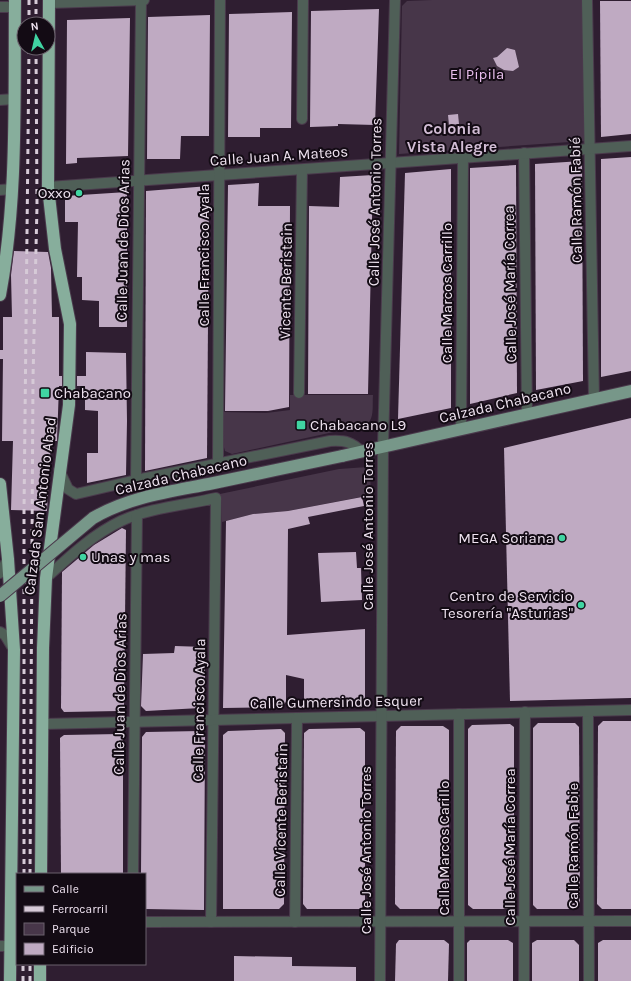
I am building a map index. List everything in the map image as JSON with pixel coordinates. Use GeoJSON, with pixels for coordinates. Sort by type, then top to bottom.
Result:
{"type":"FeatureCollection","features":[{"type":"Feature","properties":{"kind":"highway","name":"Calzada San Antonio Abad"},"geometry":{"type":"LineString","coordinates":[[41,873],[46,578],[59,470],[69,405],[70,324],[55,249],[48,187],[49,1]]}},
{"type":"Feature","properties":{"kind":"highway"},"geometry":{"type":"LineString","coordinates":[[0,295],[13,189],[14,3]]}},
{"type":"Feature","properties":{"kind":"highway","name":"Calzada San Antonio Abad"},"geometry":{"type":"LineString","coordinates":[[0,484],[2,526],[8,559],[14,650],[5,946],[10,981]]}},
{"type":"Feature","properties":{"kind":"highway"},"geometry":{"type":"LineString","coordinates":[[40,965],[40,981]]}},
{"type":"Feature","properties":{"kind":"main road","name":"Calzada Chabacano"},"geometry":{"type":"LineString","coordinates":[[0,596],[93,518],[128,501],[160,493],[362,452],[631,390]]}},
{"type":"Feature","properties":{"kind":"street"},"geometry":{"type":"LineString","coordinates":[[49,1],[142,0]]}},
{"type":"Feature","properties":{"kind":"street","name":"Calle Juan de Dios Arias"},"geometry":{"type":"LineString","coordinates":[[136,480],[142,0]]}},
{"type":"Feature","properties":{"kind":"street","name":"Calle Francisco Ayala"},"geometry":{"type":"LineString","coordinates":[[218,463],[220,0]]}},
{"type":"Feature","properties":{"kind":"street"},"geometry":{"type":"LineString","coordinates":[[302,119],[303,0]]}},
{"type":"Feature","properties":{"kind":"street","name":"Calle José Antonio Torres"},"geometry":{"type":"LineString","coordinates":[[380,981],[383,447],[395,0]]}},
{"type":"Feature","properties":{"kind":"street","name":"Calle Ramón Fabié"},"geometry":{"type":"LineString","coordinates":[[587,0],[594,399]]}},
{"type":"Feature","properties":{"kind":"street"},"geometry":{"type":"LineString","coordinates":[[0,8],[14,3]]}},
{"type":"Feature","properties":{"kind":"street"},"geometry":{"type":"LineString","coordinates":[[0,100],[14,99]]}},
{"type":"Feature","properties":{"kind":"street","name":"Calle Juan A. Mateos"},"geometry":{"type":"LineString","coordinates":[[48,187],[139,182],[631,146]]}},
{"type":"Feature","properties":{"kind":"street","name":"Calle José María Correa"},"geometry":{"type":"LineString","coordinates":[[524,153],[527,414]]}},
{"type":"Feature","properties":{"kind":"street","name":"Calle Marcos Carrillo"},"geometry":{"type":"LineString","coordinates":[[461,429],[463,158]]}},
{"type":"Feature","properties":{"kind":"street","name":"Vicente Beristain"},"geometry":{"type":"LineString","coordinates":[[300,393],[302,170]]}},
{"type":"Feature","properties":{"kind":"street"},"geometry":{"type":"LineString","coordinates":[[0,190],[13,189]]}},
{"type":"Feature","properties":{"kind":"street","name":"Calzada Chabacano"},"geometry":{"type":"LineString","coordinates":[[59,470],[68,489],[76,494],[136,480],[330,441],[343,440],[354,444],[362,452]]}},
{"type":"Feature","properties":{"kind":"street","name":"Calle Francisco Ayala"},"geometry":{"type":"LineString","coordinates":[[211,922],[216,498]]}},
{"type":"Feature","properties":{"kind":"street","name":"Calzada Chabacano"},"geometry":{"type":"LineString","coordinates":[[46,578],[87,542],[110,527],[137,515],[216,498]]}},
{"type":"Feature","properties":{"kind":"street","name":"Calle Juan de Dios Arias"},"geometry":{"type":"LineString","coordinates":[[133,873],[137,515]]}},
{"type":"Feature","properties":{"kind":"street"},"geometry":{"type":"LineString","coordinates":[[0,573],[8,559]]}},
{"type":"Feature","properties":{"kind":"street"},"geometry":{"type":"LineString","coordinates":[[0,632],[5,635],[14,650]]}},
{"type":"Feature","properties":{"kind":"street","name":"Calle Gumersindo Esquer"},"geometry":{"type":"LineString","coordinates":[[43,724],[631,710]]}},
{"type":"Feature","properties":{"kind":"street","name":"Calle Ramón Fabie"},"geometry":{"type":"LineString","coordinates":[[588,711],[588,981]]}},
{"type":"Feature","properties":{"kind":"street","name":"Calle José María Correa"},"geometry":{"type":"LineString","coordinates":[[524,981],[525,712]]}},
{"type":"Feature","properties":{"kind":"street","name":"Calle Marcos Carillo"},"geometry":{"type":"LineString","coordinates":[[459,714],[459,981]]}},
{"type":"Feature","properties":{"kind":"street","name":"Calle Vicente Beristain"},"geometry":{"type":"LineString","coordinates":[[295,922],[297,718]]}},
{"type":"Feature","properties":{"kind":"street"},"geometry":{"type":"LineString","coordinates":[[146,922],[631,921]]}},
{"type":"Feature","properties":{"kind":"green space","name":"El Pípila"},"geometry":{"type":"Polygon","coordinates":[[[585,0],[584,141],[399,154],[402,6],[407,1],[585,0]]]}},
{"type":"Feature","properties":{"kind":"green space"},"geometry":{"type":"Polygon","coordinates":[[[290,395],[373,395],[372,416],[366,425],[232,454],[225,451],[223,444],[223,412],[266,413],[290,410],[290,395]]]}},
{"type":"Feature","properties":{"kind":"green space"},"geometry":{"type":"Polygon","coordinates":[[[367,467],[370,471],[371,495],[288,511],[253,514],[222,522],[222,499],[215,495],[339,469],[367,467]]]}},
{"type":"Feature","properties":{"kind":"building"},"geometry":{"type":"Polygon","coordinates":[[[600,1],[631,1],[631,134],[601,137],[600,1]]]}},
{"type":"Feature","properties":{"kind":"building"},"geometry":{"type":"Polygon","coordinates":[[[379,9],[375,125],[338,124],[338,126],[310,127],[311,11],[379,9]]]}},
{"type":"Feature","properties":{"kind":"building"},"geometry":{"type":"Polygon","coordinates":[[[292,12],[291,128],[260,128],[260,137],[228,137],[229,14],[292,12]]]}},
{"type":"Feature","properties":{"kind":"building"},"geometry":{"type":"Polygon","coordinates":[[[210,15],[209,136],[181,136],[180,159],[147,159],[148,17],[210,15]]]}},
{"type":"Feature","properties":{"kind":"building"},"geometry":{"type":"Polygon","coordinates":[[[130,18],[128,156],[77,158],[77,163],[66,164],[67,20],[130,18]]]}},
{"type":"Feature","properties":{"kind":"building"},"geometry":{"type":"Polygon","coordinates":[[[507,48],[515,50],[519,67],[513,71],[504,70],[497,66],[493,58],[497,57],[507,48]]]}},
{"type":"Feature","properties":{"kind":"building"},"geometry":{"type":"Polygon","coordinates":[[[458,114],[459,124],[449,125],[448,115],[458,114]]]}},
{"type":"Feature","properties":{"kind":"building"},"geometry":{"type":"Polygon","coordinates":[[[631,157],[631,371],[601,377],[601,159],[631,157]]]}},
{"type":"Feature","properties":{"kind":"building"},"geometry":{"type":"Polygon","coordinates":[[[582,161],[583,381],[536,390],[535,164],[582,161]]]}},
{"type":"Feature","properties":{"kind":"building"},"geometry":{"type":"Polygon","coordinates":[[[516,165],[517,393],[470,404],[470,168],[516,165]]]}},
{"type":"Feature","properties":{"kind":"building"},"geometry":{"type":"Polygon","coordinates":[[[451,169],[451,408],[398,419],[405,173],[451,169]]]}},
{"type":"Feature","properties":{"kind":"building"},"geometry":{"type":"Polygon","coordinates":[[[373,175],[368,394],[308,394],[309,206],[339,207],[340,177],[373,175]]]}},
{"type":"Feature","properties":{"kind":"building"},"geometry":{"type":"Polygon","coordinates":[[[259,183],[258,206],[290,206],[289,407],[268,411],[225,411],[228,185],[259,183]]]}},
{"type":"Feature","properties":{"kind":"building"},"geometry":{"type":"Polygon","coordinates":[[[209,186],[207,458],[145,471],[146,191],[209,186]]]}},
{"type":"Feature","properties":{"kind":"building"},"geometry":{"type":"Polygon","coordinates":[[[127,192],[127,327],[99,327],[99,301],[82,300],[82,277],[77,277],[78,222],[65,222],[65,196],[127,192]]]}},
{"type":"Feature","properties":{"kind":"building"},"geometry":{"type":"Polygon","coordinates":[[[14,251],[48,252],[51,268],[52,317],[59,317],[59,376],[62,376],[62,386],[59,386],[57,441],[51,441],[47,511],[11,510],[13,441],[2,441],[3,359],[0,359],[0,350],[3,350],[3,317],[12,317],[11,275],[14,251]]]}},
{"type":"Feature","properties":{"kind":"building"},"geometry":{"type":"Polygon","coordinates":[[[86,352],[126,353],[127,421],[126,475],[87,483],[87,453],[98,453],[98,411],[85,410],[85,386],[77,386],[77,376],[86,376],[86,352]]]}},
{"type":"Feature","properties":{"kind":"building","name":"MEGA Soriana"},"geometry":{"type":"Polygon","coordinates":[[[631,418],[631,698],[510,701],[504,448],[631,418]]]}},
{"type":"Feature","properties":{"kind":"building"},"geometry":{"type":"Polygon","coordinates":[[[362,497],[364,506],[308,517],[310,524],[288,529],[287,635],[365,629],[365,700],[360,704],[309,705],[304,701],[304,679],[286,675],[286,702],[281,707],[223,708],[226,521],[253,514],[288,511],[362,497]]]}},
{"type":"Feature","properties":{"kind":"building"},"geometry":{"type":"Polygon","coordinates":[[[122,528],[126,530],[124,707],[119,711],[64,712],[61,708],[62,572],[94,545],[122,528]]]}},
{"type":"Feature","properties":{"kind":"building"},"geometry":{"type":"Polygon","coordinates":[[[356,552],[357,568],[361,568],[362,600],[321,602],[318,553],[356,552]]]}},
{"type":"Feature","properties":{"kind":"building"},"geometry":{"type":"Polygon","coordinates":[[[175,646],[205,647],[205,704],[200,708],[146,711],[141,706],[143,654],[174,653],[175,646]]]}},
{"type":"Feature","properties":{"kind":"building"},"geometry":{"type":"Polygon","coordinates":[[[603,721],[631,721],[631,909],[602,909],[597,904],[598,726],[603,721]]]}},
{"type":"Feature","properties":{"kind":"building"},"geometry":{"type":"Polygon","coordinates":[[[538,723],[575,723],[579,727],[580,905],[575,909],[537,909],[533,905],[533,728],[538,723]]]}},
{"type":"Feature","properties":{"kind":"building"},"geometry":{"type":"Polygon","coordinates":[[[510,724],[514,727],[514,904],[509,909],[473,909],[468,905],[468,729],[472,725],[510,724]]]}},
{"type":"Feature","properties":{"kind":"building"},"geometry":{"type":"Polygon","coordinates":[[[401,726],[443,726],[449,730],[449,904],[444,909],[400,909],[395,904],[396,731],[401,726]]]}},
{"type":"Feature","properties":{"kind":"building"},"geometry":{"type":"Polygon","coordinates":[[[360,728],[365,732],[365,904],[361,909],[307,909],[303,904],[304,733],[309,729],[360,728]]]}},
{"type":"Feature","properties":{"kind":"building"},"geometry":{"type":"Polygon","coordinates":[[[281,729],[285,733],[284,904],[279,909],[223,909],[223,735],[228,731],[281,729]]]}},
{"type":"Feature","properties":{"kind":"building"},"geometry":{"type":"Polygon","coordinates":[[[200,731],[205,735],[204,910],[146,909],[146,873],[141,873],[142,737],[146,732],[200,731]]]}},
{"type":"Feature","properties":{"kind":"building"},"geometry":{"type":"Polygon","coordinates":[[[119,734],[123,738],[123,873],[61,873],[60,738],[64,735],[119,734]]]}},
{"type":"Feature","properties":{"kind":"building"},"geometry":{"type":"Polygon","coordinates":[[[399,940],[444,940],[449,944],[448,981],[395,981],[396,944],[399,940]]]}},
{"type":"Feature","properties":{"kind":"building"},"geometry":{"type":"Polygon","coordinates":[[[470,940],[508,940],[513,943],[513,981],[467,981],[467,943],[470,940]]]}},
{"type":"Feature","properties":{"kind":"building"},"geometry":{"type":"Polygon","coordinates":[[[537,940],[574,940],[579,945],[579,981],[532,981],[532,943],[537,940]]]}},
{"type":"Feature","properties":{"kind":"building"},"geometry":{"type":"Polygon","coordinates":[[[603,940],[631,940],[631,981],[598,981],[598,943],[603,940]]]}},
{"type":"Feature","properties":{"kind":"building"},"geometry":{"type":"Polygon","coordinates":[[[234,956],[292,957],[292,966],[356,967],[356,981],[234,981],[234,956]]]}},
{"type":"Feature","properties":{"kind":"railway"},"geometry":{"type":"LineString","coordinates":[[29,0],[29,16]]}},
{"type":"Feature","properties":{"kind":"railway"},"geometry":{"type":"LineString","coordinates":[[36,0],[36,16]]}},
{"type":"Feature","properties":{"kind":"railway"},"geometry":{"type":"LineString","coordinates":[[24,873],[24,512],[29,56]]}},
{"type":"Feature","properties":{"kind":"railway"},"geometry":{"type":"LineString","coordinates":[[30,873],[33,378],[37,206],[36,56]]}},
{"type":"Feature","properties":{"kind":"railway"},"geometry":{"type":"LineString","coordinates":[[23,965],[23,981]]}},
{"type":"Feature","properties":{"kind":"railway"},"geometry":{"type":"LineString","coordinates":[[30,965],[30,981]]}},
{"type":"Feature","properties":{"kind":"place","name":"Oxxo"},"geometry":{"type":"Point","coordinates":[79,193]}},
{"type":"Feature","properties":{"kind":"place","name":"Chabacano"},"geometry":{"type":"Point","coordinates":[45,393]}},
{"type":"Feature","properties":{"kind":"place","name":"Chabacano L9"},"geometry":{"type":"Point","coordinates":[301,425]}},
{"type":"Feature","properties":{"kind":"place","name":"MEGA Soriana"},"geometry":{"type":"Point","coordinates":[562,538]}},
{"type":"Feature","properties":{"kind":"place","name":"Unas y mas"},"geometry":{"type":"Point","coordinates":[83,557]}},
{"type":"Feature","properties":{"kind":"place","name":"Centro de Servicio Tesorería \"Asturias\""},"geometry":{"type":"Point","coordinates":[581,605]}},
{"type":"Feature","properties":{"kind":"district","name":"Colonia Vista Alegre"},"geometry":{"type":"Point","coordinates":[452,137]}}]}
